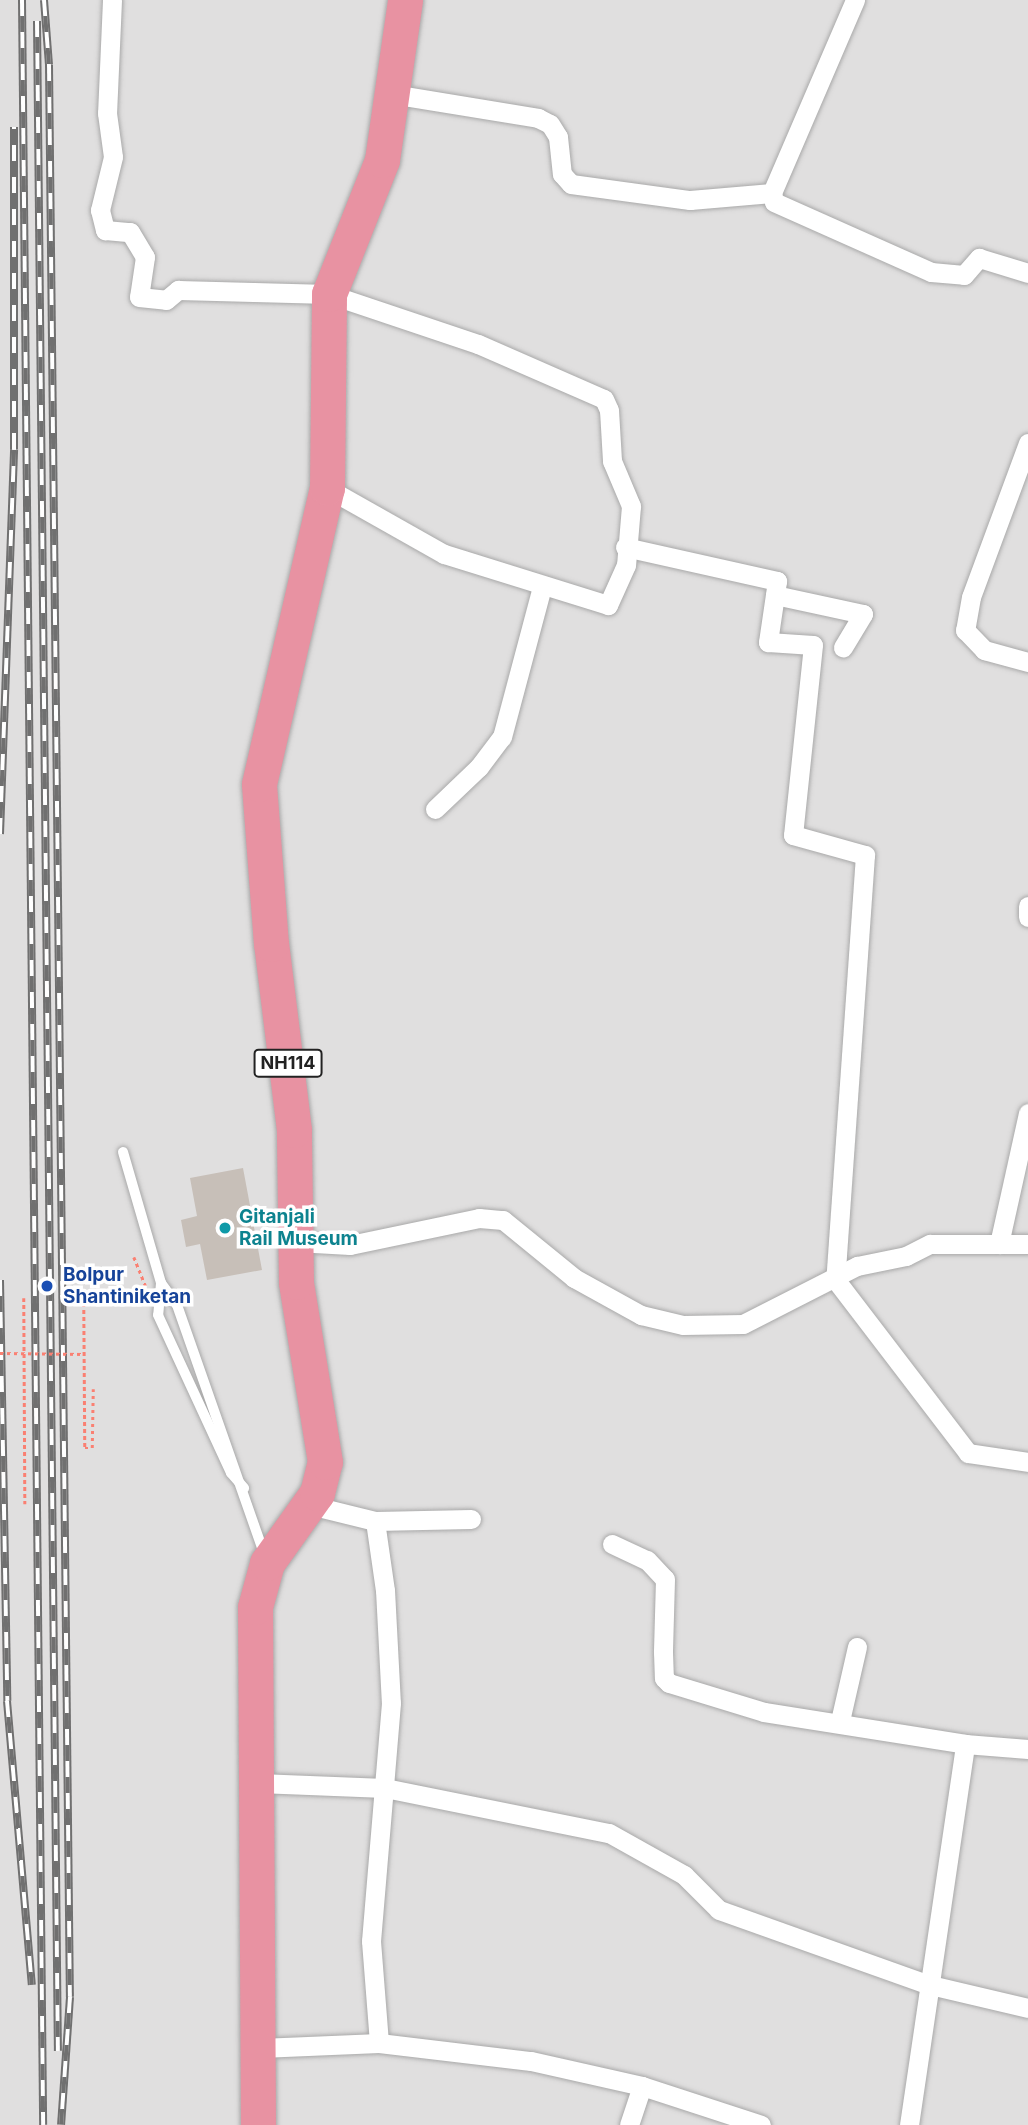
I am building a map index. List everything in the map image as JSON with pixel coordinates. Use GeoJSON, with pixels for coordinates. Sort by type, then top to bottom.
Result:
{"type":"FeatureCollection","features":[{"type":"Feature","properties":{"kind":"highway","name":"NH114"},"geometry":{"type":"LineString","coordinates":[[258,2125],[258,1783],[252,1637],[258,1584],[267,1563],[310,1505],[322,1481],[325,1462],[299,1309],[291,1092],[271,944],[259,784],[327,488],[330,294],[382,160],[405,0]]}},
{"type":"Feature","properties":{"kind":"street"},"geometry":{"type":"LineString","coordinates":[[113,0],[107,113],[113,157],[100,210],[105,230],[130,232],[145,257],[139,297],[166,300],[178,290],[330,294],[478,344],[604,400],[609,411],[612,461],[631,506],[626,565],[608,606],[444,554],[327,488]]}},
{"type":"Feature","properties":{"kind":"street"},"geometry":{"type":"LineString","coordinates":[[855,0],[772,193],[774,202],[931,272],[964,275],[979,258],[1028,273]]}},
{"type":"Feature","properties":{"kind":"street"},"geometry":{"type":"LineString","coordinates":[[392,94],[538,118],[550,124],[558,137],[562,174],[571,184],[690,200],[772,193]]}},
{"type":"Feature","properties":{"kind":"street"},"geometry":{"type":"LineString","coordinates":[[1028,443],[971,597],[965,630],[984,650],[1028,662]]}},
{"type":"Feature","properties":{"kind":"street"},"geometry":{"type":"LineString","coordinates":[[626,548],[777,581],[768,642],[813,645],[793,835],[865,855],[835,1279],[968,1453],[1028,1462]]}},
{"type":"Feature","properties":{"kind":"street"},"geometry":{"type":"LineString","coordinates":[[435,809],[479,767],[502,737],[542,587]]}},
{"type":"Feature","properties":{"kind":"street"},"geometry":{"type":"LineString","coordinates":[[775,595],[863,614],[843,647]]}},
{"type":"Feature","properties":{"kind":"street"},"geometry":{"type":"LineString","coordinates":[[1028,906],[1028,917]]}},
{"type":"Feature","properties":{"kind":"street"},"geometry":{"type":"LineString","coordinates":[[999,1244],[1028,1113]]}},
{"type":"Feature","properties":{"kind":"street"},"geometry":{"type":"LineString","coordinates":[[296,1242],[350,1245],[479,1218],[503,1220],[574,1278],[641,1315],[683,1325],[743,1324],[857,1266],[906,1256],[930,1244],[1028,1244]]}},
{"type":"Feature","properties":{"kind":"street"},"geometry":{"type":"LineString","coordinates":[[310,1505],[376,1521],[471,1519]]}},
{"type":"Feature","properties":{"kind":"street"},"geometry":{"type":"LineString","coordinates":[[376,1521],[386,1590],[391,1703],[371,1941],[379,2043]]}},
{"type":"Feature","properties":{"kind":"street"},"geometry":{"type":"LineString","coordinates":[[612,1544],[647,1560],[665,1579],[663,1652],[664,1678],[669,1683],[764,1712],[840,1721],[965,1744],[1028,1749]]}},
{"type":"Feature","properties":{"kind":"street"},"geometry":{"type":"LineString","coordinates":[[840,1721],[857,1647]]}},
{"type":"Feature","properties":{"kind":"street"},"geometry":{"type":"LineString","coordinates":[[909,2125],[965,1744]]}},
{"type":"Feature","properties":{"kind":"street"},"geometry":{"type":"LineString","coordinates":[[258,1783],[385,1788],[609,1833],[684,1875],[719,1910],[930,1985],[1028,2008]]}},
{"type":"Feature","properties":{"kind":"street"},"geometry":{"type":"LineString","coordinates":[[260,2048],[379,2043],[531,2061],[642,2087],[761,2125]]}},
{"type":"Feature","properties":{"kind":"street"},"geometry":{"type":"LineString","coordinates":[[629,2125],[642,2087]]}},
{"type":"Feature","properties":{"kind":"lane"},"geometry":{"type":"LineString","coordinates":[[123,1152],[160,1283],[158,1315],[231,1473],[244,1488]]}},
{"type":"Feature","properties":{"kind":"lane"},"geometry":{"type":"LineString","coordinates":[[160,1283],[177,1305],[244,1488],[267,1563]]}},
{"type":"Feature","properties":{"kind":"path"},"geometry":{"type":"LineString","coordinates":[[134,1257],[158,1315]]}},
{"type":"Feature","properties":{"kind":"path"},"geometry":{"type":"LineString","coordinates":[[24,1298],[25,1504]]}},
{"type":"Feature","properties":{"kind":"path"},"geometry":{"type":"LineString","coordinates":[[84,1303],[85,1448],[92,1448],[93,1389]]}},
{"type":"Feature","properties":{"kind":"path"},"geometry":{"type":"LineString","coordinates":[[0,1353],[85,1354]]}},
{"type":"Feature","properties":{"kind":"shaded area"},"geometry":{"type":"Polygon","coordinates":[[[0,0],[1028,0],[1028,2125],[0,2125],[0,0]]]}},
{"type":"Feature","properties":{"kind":"building"},"geometry":{"type":"Polygon","coordinates":[[[243,1168],[262,1270],[207,1280],[200,1244],[186,1247],[181,1220],[197,1216],[190,1178],[243,1168]]]}},
{"type":"Feature","properties":{"kind":"railway"},"geometry":{"type":"LineString","coordinates":[[22,0],[43,2125]]}},
{"type":"Feature","properties":{"kind":"railway"},"geometry":{"type":"LineString","coordinates":[[44,0],[49,65],[70,1997],[61,2125]]}},
{"type":"Feature","properties":{"kind":"railway"},"geometry":{"type":"LineString","coordinates":[[37,21],[58,2051]]}},
{"type":"Feature","properties":{"kind":"railway"},"geometry":{"type":"LineString","coordinates":[[0,834],[14,449],[14,127]]}},
{"type":"Feature","properties":{"kind":"railway"},"geometry":{"type":"LineString","coordinates":[[0,1280],[7,1701],[32,1985]]}},
{"type":"Feature","properties":{"kind":"place","name":"Gitanjali Rail Museum"},"geometry":{"type":"Point","coordinates":[225,1228]}},
{"type":"Feature","properties":{"kind":"place","name":"Bolpur Shantiniketan"},"geometry":{"type":"Point","coordinates":[47,1286]}}]}
